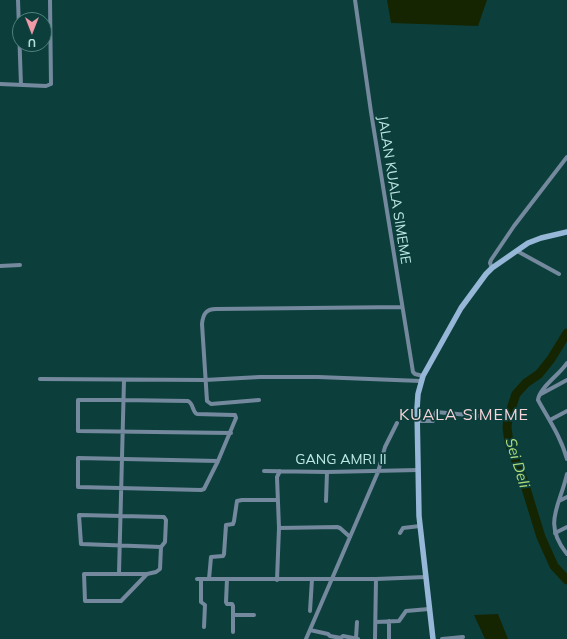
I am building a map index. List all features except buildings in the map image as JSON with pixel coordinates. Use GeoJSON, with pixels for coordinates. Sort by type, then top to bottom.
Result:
{"type":"FeatureCollection","features":[{"type":"Feature","properties":{"kind":"main road"},"geometry":{"type":"LineString","coordinates":[[433,639],[420,526],[418,394],[422,379],[461,308],[486,274],[492,268],[528,244],[541,238],[567,232]]}},
{"type":"Feature","properties":{"kind":"street"},"geometry":{"type":"LineString","coordinates":[[18,0],[21,85]]}},
{"type":"Feature","properties":{"kind":"street"},"geometry":{"type":"LineString","coordinates":[[0,84],[46,86],[51,84],[50,0]]}},
{"type":"Feature","properties":{"kind":"street","name":"JALAN KUALA SIMEME"},"geometry":{"type":"LineString","coordinates":[[355,0],[413,372],[422,379]]}},
{"type":"Feature","properties":{"kind":"street"},"geometry":{"type":"LineString","coordinates":[[492,268],[490,263],[491,260],[514,226],[567,157]]}},
{"type":"Feature","properties":{"kind":"street"},"geometry":{"type":"LineString","coordinates":[[516,251],[559,274]]}},
{"type":"Feature","properties":{"kind":"street"},"geometry":{"type":"LineString","coordinates":[[0,266],[20,266]]}},
{"type":"Feature","properties":{"kind":"street"},"geometry":{"type":"LineString","coordinates":[[259,400],[209,403],[207,401],[202,324],[203,316],[208,310],[402,307]]}},
{"type":"Feature","properties":{"kind":"street"},"geometry":{"type":"LineString","coordinates":[[567,363],[539,394],[538,400],[562,442],[567,459]]}},
{"type":"Feature","properties":{"kind":"street"},"geometry":{"type":"LineString","coordinates":[[40,379],[205,380],[260,377],[318,377],[422,379]]}},
{"type":"Feature","properties":{"kind":"street"},"geometry":{"type":"LineString","coordinates":[[119,573],[124,380]]}},
{"type":"Feature","properties":{"kind":"street"},"geometry":{"type":"LineString","coordinates":[[539,394],[567,380]]}},
{"type":"Feature","properties":{"kind":"street"},"geometry":{"type":"LineString","coordinates":[[218,461],[78,458],[78,487],[201,490],[206,487],[231,433],[236,418],[234,415],[197,414],[194,411],[192,404],[188,401],[78,400],[78,431],[122,430],[231,433]]}},
{"type":"Feature","properties":{"kind":"street"},"geometry":{"type":"LineString","coordinates":[[550,420],[567,411]]}},
{"type":"Feature","properties":{"kind":"street"},"geometry":{"type":"LineString","coordinates":[[418,421],[433,421],[436,412],[479,416]]}},
{"type":"Feature","properties":{"kind":"street"},"geometry":{"type":"LineString","coordinates":[[306,639],[378,472],[385,447],[397,423]]}},
{"type":"Feature","properties":{"kind":"street"},"geometry":{"type":"LineString","coordinates":[[562,442],[567,439]]}},
{"type":"Feature","properties":{"kind":"street","name":"GANG AMRI II"},"geometry":{"type":"LineString","coordinates":[[264,471],[378,472],[418,470]]}},
{"type":"Feature","properties":{"kind":"street"},"geometry":{"type":"LineString","coordinates":[[277,580],[279,528],[277,478],[280,471]]}},
{"type":"Feature","properties":{"kind":"street"},"geometry":{"type":"LineString","coordinates":[[326,501],[327,472]]}},
{"type":"Feature","properties":{"kind":"street"},"geometry":{"type":"LineString","coordinates":[[567,474],[554,518],[555,533],[567,554]]}},
{"type":"Feature","properties":{"kind":"street"},"geometry":{"type":"LineString","coordinates":[[558,502],[567,497]]}},
{"type":"Feature","properties":{"kind":"street"},"geometry":{"type":"LineString","coordinates":[[209,578],[211,557],[223,556],[224,554],[226,525],[233,524],[234,522],[237,501],[278,500]]}},
{"type":"Feature","properties":{"kind":"street"},"geometry":{"type":"LineString","coordinates":[[147,574],[122,601],[84,601],[84,574],[147,574],[156,572],[160,569],[161,547],[165,542],[165,518],[79,515],[81,544],[161,547]]}},
{"type":"Feature","properties":{"kind":"street"},"geometry":{"type":"LineString","coordinates":[[400,533],[403,528],[420,526]]}},
{"type":"Feature","properties":{"kind":"street"},"geometry":{"type":"LineString","coordinates":[[279,528],[337,527],[350,537]]}},
{"type":"Feature","properties":{"kind":"street"},"geometry":{"type":"LineString","coordinates":[[555,533],[567,527]]}},
{"type":"Feature","properties":{"kind":"street"},"geometry":{"type":"LineString","coordinates":[[204,627],[205,605],[201,602],[199,579],[277,580],[426,577]]}},
{"type":"Feature","properties":{"kind":"street"},"geometry":{"type":"LineString","coordinates":[[227,579],[226,602],[227,604],[233,605],[233,632]]}},
{"type":"Feature","properties":{"kind":"street"},"geometry":{"type":"LineString","coordinates":[[310,611],[312,579]]}},
{"type":"Feature","properties":{"kind":"street"},"geometry":{"type":"LineString","coordinates":[[375,639],[376,579]]}},
{"type":"Feature","properties":{"kind":"street"},"geometry":{"type":"LineString","coordinates":[[376,622],[400,620],[406,611],[429,609]]}},
{"type":"Feature","properties":{"kind":"street"},"geometry":{"type":"LineString","coordinates":[[234,615],[254,616]]}},
{"type":"Feature","properties":{"kind":"street"},"geometry":{"type":"LineString","coordinates":[[388,621],[388,639]]}},
{"type":"Feature","properties":{"kind":"street"},"geometry":{"type":"LineString","coordinates":[[310,630],[328,634],[330,636],[341,638],[342,636],[357,639],[357,622]]}},
{"type":"Feature","properties":{"kind":"street"},"geometry":{"type":"LineString","coordinates":[[442,639],[463,637]]}},
{"type":"Feature","properties":{"kind":"shaded area"},"geometry":{"type":"Polygon","coordinates":[[[387,0],[487,0],[478,26],[391,23],[387,0]]]}},
{"type":"Feature","properties":{"kind":"shaded area"},"geometry":{"type":"Polygon","coordinates":[[[498,614],[508,639],[485,639],[474,615],[498,614]]]}},
{"type":"Feature","properties":{"kind":"waterway","name":"Sei Deli"},"geometry":{"type":"LineString","coordinates":[[567,333],[551,359],[539,374],[526,383],[516,394],[508,418],[507,427],[509,443],[524,482],[541,537],[554,566],[567,580]]}},
{"type":"Feature","properties":{"kind":"district","name":"KUALA SIMEME"},"geometry":{"type":"Point","coordinates":[464,415]}}]}
